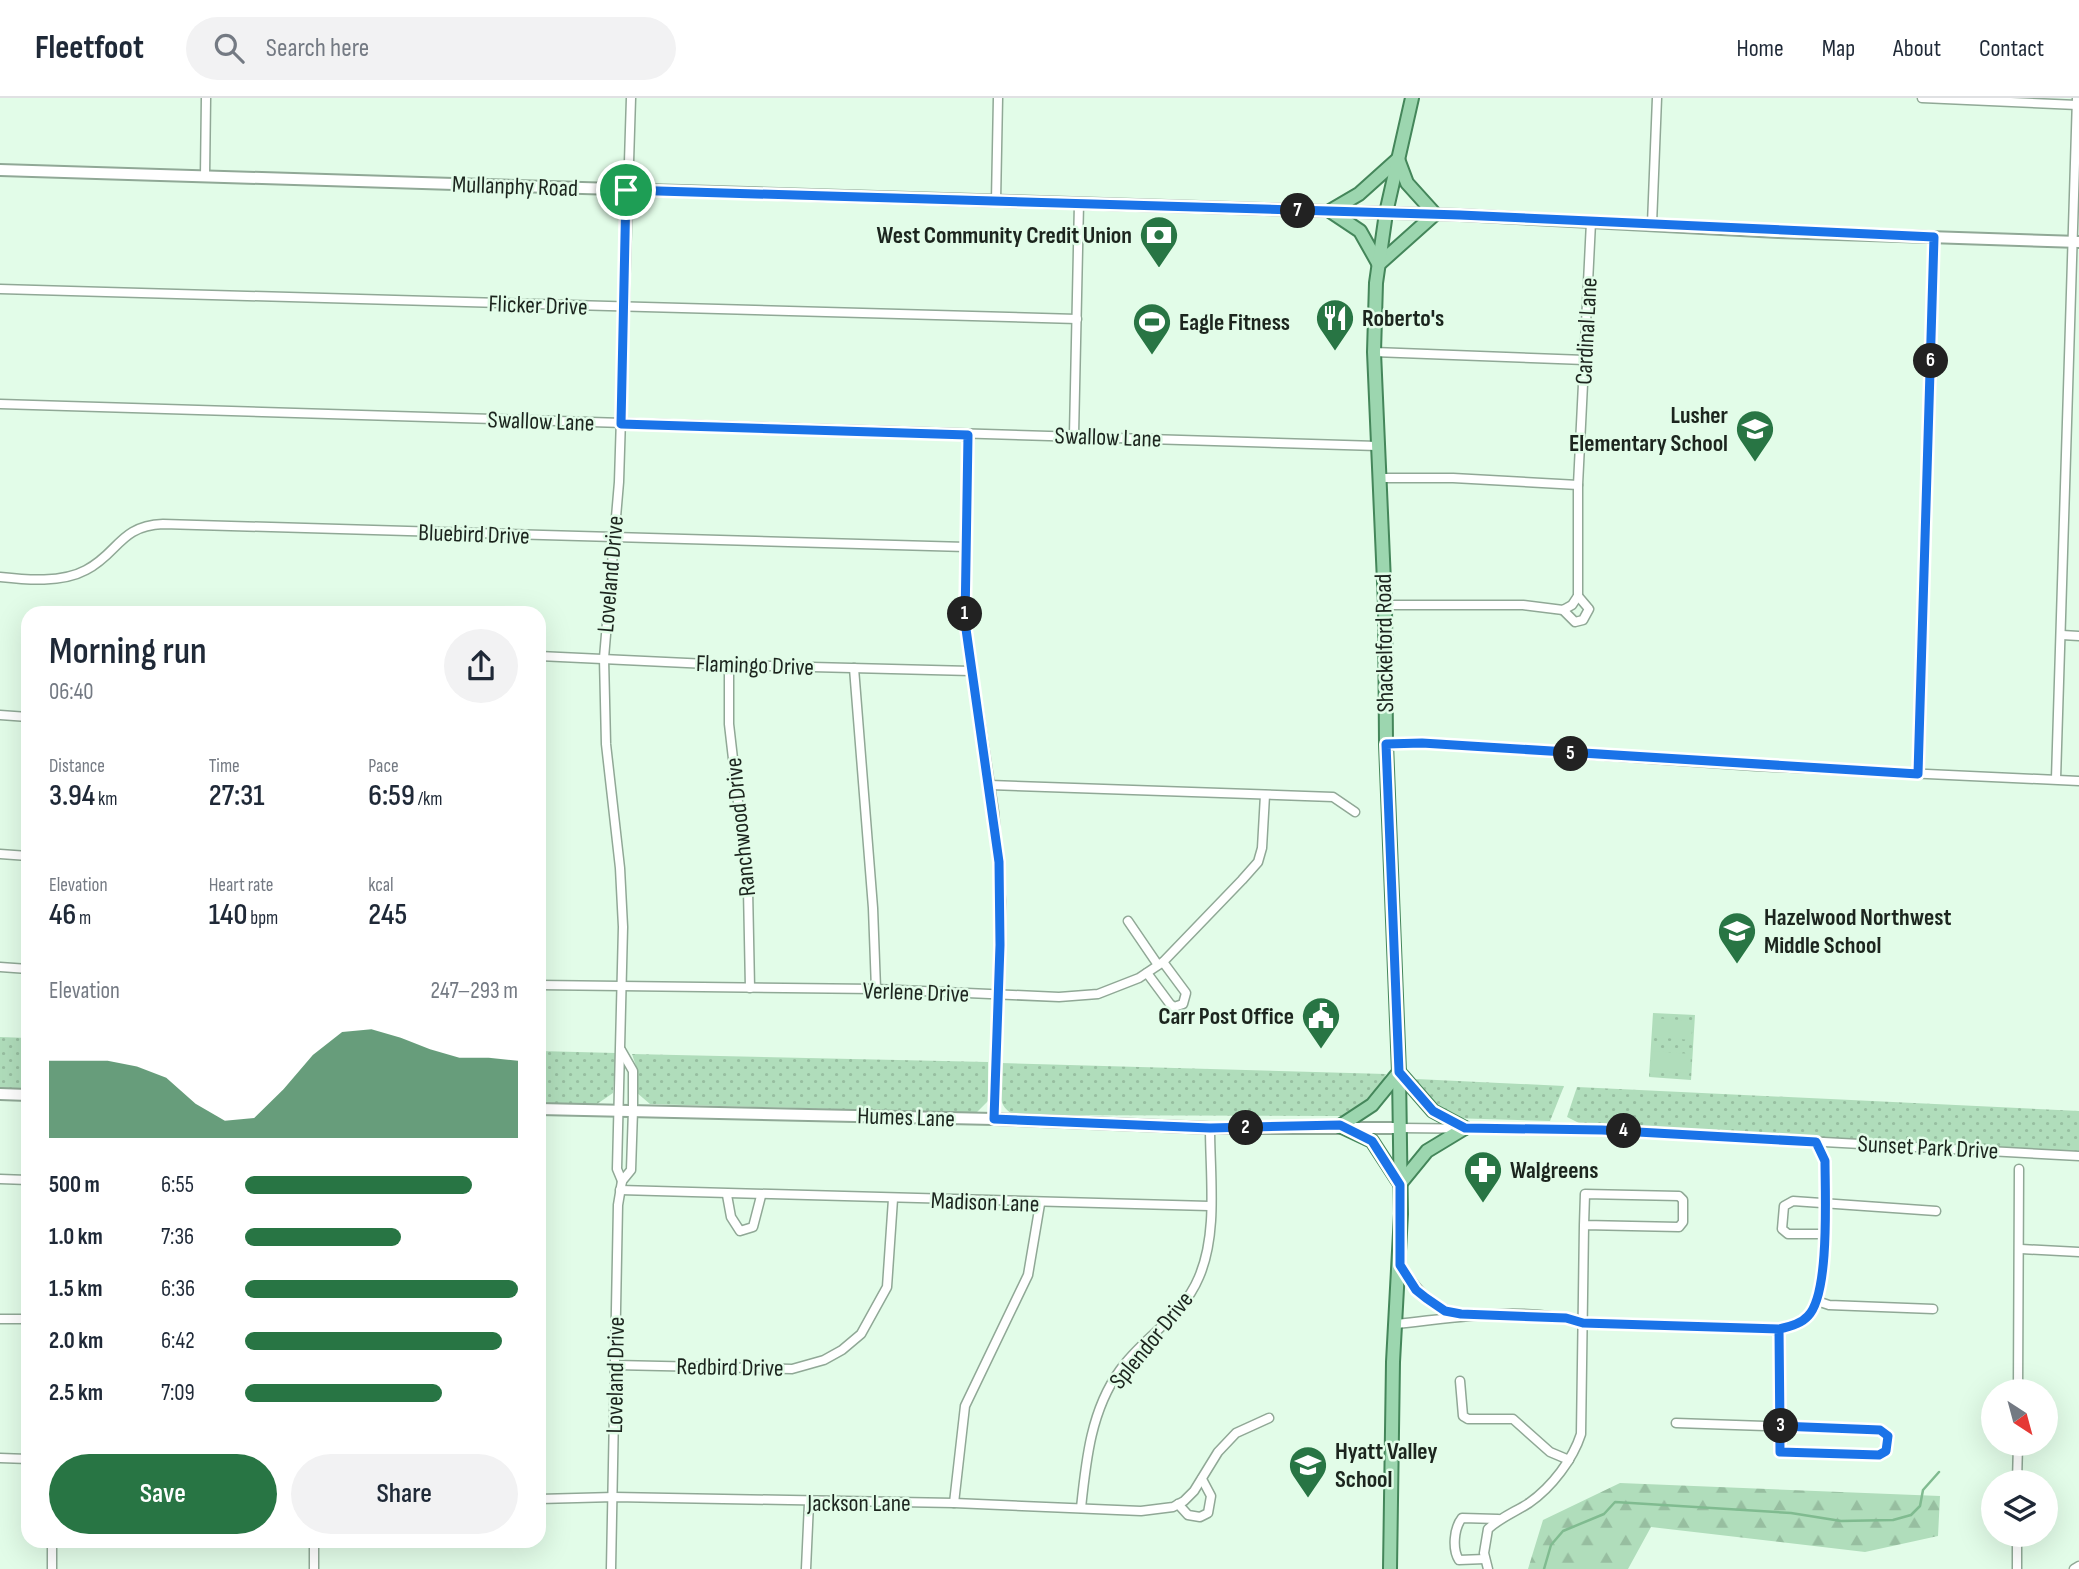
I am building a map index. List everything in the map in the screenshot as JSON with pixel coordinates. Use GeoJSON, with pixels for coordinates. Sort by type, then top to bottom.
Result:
{"type":"FeatureCollection","features":[{"type":"Feature","properties":{"kind":"main road","name":"Shackelford Road"},"geometry":{"type":"LineString","coordinates":[[1390,1569],[1395,1324],[1400,1265],[1399,1072],[1386,744],[1385,605],[1374,352],[1378,265],[1385,213],[1412,98]]}},
{"type":"Feature","properties":{"kind":"main road"},"geometry":{"type":"LineString","coordinates":[[1398,159],[1407,183],[1435,214],[1378,265],[1360,231],[1330,211],[1359,194],[1398,159]]}},
{"type":"Feature","properties":{"kind":"main road"},"geometry":{"type":"LineString","coordinates":[[1340,1125],[1372,1105],[1399,1072],[1433,1111],[1465,1128]]}},
{"type":"Feature","properties":{"kind":"main road"},"geometry":{"type":"LineString","coordinates":[[1340,1125],[1372,1141],[1400,1185],[1427,1151],[1465,1128]]}},
{"type":"Feature","properties":{"kind":"street"},"geometry":{"type":"LineString","coordinates":[[205,176],[206,98]]}},
{"type":"Feature","properties":{"kind":"street","name":"Loveland Drive"},"geometry":{"type":"LineString","coordinates":[[611,1569],[621,1185],[617,1169],[622,986],[621,879],[606,744],[604,659],[612,538],[619,482],[626,190],[631,98]]}},
{"type":"Feature","properties":{"kind":"street"},"geometry":{"type":"LineString","coordinates":[[996,201],[998,98]]}},
{"type":"Feature","properties":{"kind":"street"},"geometry":{"type":"LineString","coordinates":[[1652,224],[1657,98]]}},
{"type":"Feature","properties":{"kind":"street"},"geometry":{"type":"LineString","coordinates":[[1922,98],[2077,102],[2077,242],[2056,779]]}},
{"type":"Feature","properties":{"kind":"street","name":"Mullanphy Road"},"geometry":{"type":"LineString","coordinates":[[0,170],[1435,214],[2077,242]]}},
{"type":"Feature","properties":{"kind":"street"},"geometry":{"type":"LineString","coordinates":[[1074,435],[1079,204]]}},
{"type":"Feature","properties":{"kind":"street","name":"Cardinal Lane"},"geometry":{"type":"LineString","coordinates":[[1563,610],[1576,622],[1583,620],[1589,609],[1578,596],[1578,485],[1591,222]]}},
{"type":"Feature","properties":{"kind":"street"},"geometry":{"type":"LineString","coordinates":[[1918,774],[1934,237]]}},
{"type":"Feature","properties":{"kind":"street","name":"Flicker Drive"},"geometry":{"type":"LineString","coordinates":[[0,289],[1076,319]]}},
{"type":"Feature","properties":{"kind":"street"},"geometry":{"type":"LineString","coordinates":[[1374,352],[1585,360]]}},
{"type":"Feature","properties":{"kind":"street","name":"Swallow Lane"},"geometry":{"type":"LineString","coordinates":[[0,404],[1377,446]]}},
{"type":"Feature","properties":{"kind":"street"},"geometry":{"type":"LineString","coordinates":[[968,435],[965,622],[990,785],[1000,875],[994,1119]]}},
{"type":"Feature","properties":{"kind":"street"},"geometry":{"type":"LineString","coordinates":[[1380,478],[1578,485]]}},
{"type":"Feature","properties":{"kind":"street","name":"Bluebird Drive"},"geometry":{"type":"LineString","coordinates":[[0,577],[64,578],[77,574],[89,569],[122,537],[136,528],[150,525],[966,547]]}},
{"type":"Feature","properties":{"kind":"street"},"geometry":{"type":"LineString","coordinates":[[1385,605],[1510,605],[1563,610],[1572,605],[1578,596]]}},
{"type":"Feature","properties":{"kind":"street"},"geometry":{"type":"LineString","coordinates":[[2062,635],[2079,636]]}},
{"type":"Feature","properties":{"kind":"street","name":"Flamingo Drive"},"geometry":{"type":"LineString","coordinates":[[546,656],[729,665],[971,671]]}},
{"type":"Feature","properties":{"kind":"street","name":"Ranchwood Drive"},"geometry":{"type":"LineString","coordinates":[[729,665],[729,724],[748,889],[750,988]]}},
{"type":"Feature","properties":{"kind":"street"},"geometry":{"type":"LineString","coordinates":[[854,668],[873,908],[876,989]]}},
{"type":"Feature","properties":{"kind":"street"},"geometry":{"type":"LineString","coordinates":[[0,715],[21,716]]}},
{"type":"Feature","properties":{"kind":"street"},"geometry":{"type":"LineString","coordinates":[[1386,744],[1422,743],[1918,774],[2079,781]]}},
{"type":"Feature","properties":{"kind":"street"},"geometry":{"type":"LineString","coordinates":[[990,785],[1334,797],[1355,812]]}},
{"type":"Feature","properties":{"kind":"street","name":"Verlene Drive"},"geometry":{"type":"LineString","coordinates":[[546,985],[876,989],[999,996],[1082,996],[1117,988],[1160,964],[1258,862],[1262,848],[1265,795]]}},
{"type":"Feature","properties":{"kind":"street"},"geometry":{"type":"LineString","coordinates":[[0,854],[21,856]]}},
{"type":"Feature","properties":{"kind":"street"},"geometry":{"type":"LineString","coordinates":[[1128,921],[1186,993],[1183,1004],[1174,1007],[1170,1004],[1147,973]]}},
{"type":"Feature","properties":{"kind":"street"},"geometry":{"type":"LineString","coordinates":[[0,967],[21,968]]}},
{"type":"Feature","properties":{"kind":"street","name":"Loveland Drive"},"geometry":{"type":"LineString","coordinates":[[621,1050],[633,1071],[631,1170],[621,1185]]}},
{"type":"Feature","properties":{"kind":"street"},"geometry":{"type":"LineString","coordinates":[[0,1094],[21,1095]]}},
{"type":"Feature","properties":{"kind":"street","name":"Humes Lane"},"geometry":{"type":"LineString","coordinates":[[546,1109],[994,1119],[1210,1128],[1340,1125],[1399,1128]]}},
{"type":"Feature","properties":{"kind":"street","name":"Splendor Drive"},"geometry":{"type":"LineString","coordinates":[[1081,1508],[1086,1458],[1098,1410],[1120,1369],[1190,1297],[1207,1253],[1210,1128]]}},
{"type":"Feature","properties":{"kind":"street","name":"Sunset Park Drive"},"geometry":{"type":"LineString","coordinates":[[1399,1128],[1602,1130],[2079,1156]]}},
{"type":"Feature","properties":{"kind":"street"},"geometry":{"type":"LineString","coordinates":[[1400,1265],[1416,1290],[1445,1311],[1461,1314],[1566,1318],[1583,1323],[1779,1329],[1810,1315],[1822,1292],[1825,1161],[1816,1142]]}},
{"type":"Feature","properties":{"kind":"street"},"geometry":{"type":"LineString","coordinates":[[2018,1379],[2021,1249],[2019,1169]]}},
{"type":"Feature","properties":{"kind":"street"},"geometry":{"type":"LineString","coordinates":[[0,1179],[21,1180]]}},
{"type":"Feature","properties":{"kind":"street","name":"Madison Lane"},"geometry":{"type":"LineString","coordinates":[[621,1185],[727,1195],[1209,1206]]}},
{"type":"Feature","properties":{"kind":"street"},"geometry":{"type":"LineString","coordinates":[[1488,1569],[1485,1541],[1488,1529],[1499,1519],[1530,1503],[1569,1460],[1581,1434],[1584,1225],[1585,1194],[1679,1196],[1683,1200],[1683,1222],[1679,1227],[1584,1225]]}},
{"type":"Feature","properties":{"kind":"street"},"geometry":{"type":"LineString","coordinates":[[727,1195],[731,1217],[740,1231],[753,1227],[761,1196]]}},
{"type":"Feature","properties":{"kind":"street","name":"Redbird Drive"},"geometry":{"type":"LineString","coordinates":[[615,1365],[792,1369],[824,1360],[842,1350],[861,1334],[887,1287],[893,1199]]}},
{"type":"Feature","properties":{"kind":"street"},"geometry":{"type":"LineString","coordinates":[[1824,1234],[1788,1234],[1782,1229],[1784,1206],[1793,1201],[1936,1211]]}},
{"type":"Feature","properties":{"kind":"street"},"geometry":{"type":"LineString","coordinates":[[954,1503],[965,1406],[1028,1275],[1040,1204]]}},
{"type":"Feature","properties":{"kind":"street"},"geometry":{"type":"LineString","coordinates":[[2021,1249],[2079,1252]]}},
{"type":"Feature","properties":{"kind":"street"},"geometry":{"type":"LineString","coordinates":[[1817,1301],[1829,1305],[1933,1309]]}},
{"type":"Feature","properties":{"kind":"street"},"geometry":{"type":"LineString","coordinates":[[1395,1324],[1461,1314]]}},
{"type":"Feature","properties":{"kind":"street"},"geometry":{"type":"LineString","coordinates":[[0,1319],[21,1319]]}},
{"type":"Feature","properties":{"kind":"street"},"geometry":{"type":"LineString","coordinates":[[1676,1423],[1780,1426],[1880,1430],[1888,1436],[1886,1451],[1879,1455],[1780,1452],[1780,1426],[1779,1329]]}},
{"type":"Feature","properties":{"kind":"street"},"geometry":{"type":"LineString","coordinates":[[1460,1381],[1463,1416],[1468,1419],[1513,1419],[1550,1452],[1569,1460]]}},
{"type":"Feature","properties":{"kind":"street"},"geometry":{"type":"LineString","coordinates":[[1178,1504],[1194,1491],[1218,1452],[1236,1433],[1269,1418]]}},
{"type":"Feature","properties":{"kind":"street"},"geometry":{"type":"LineString","coordinates":[[0,1458],[21,1459]]}},
{"type":"Feature","properties":{"kind":"street","name":"Jackson Lane"},"geometry":{"type":"LineString","coordinates":[[546,1499],[614,1497],[808,1503],[954,1503],[1142,1511],[1178,1504],[1188,1515],[1200,1517],[1208,1513],[1211,1496],[1202,1479]]}},
{"type":"Feature","properties":{"kind":"street"},"geometry":{"type":"LineString","coordinates":[[806,1569],[808,1503]]}},
{"type":"Feature","properties":{"kind":"street"},"geometry":{"type":"LineString","coordinates":[[1485,1559],[1459,1560],[1456,1555],[1456,1525],[1462,1518],[1499,1519]]}},
{"type":"Feature","properties":{"kind":"street"},"geometry":{"type":"LineString","coordinates":[[2017,1547],[2017,1569]]}},
{"type":"Feature","properties":{"kind":"street"},"geometry":{"type":"LineString","coordinates":[[52,1548],[52,1569]]}},
{"type":"Feature","properties":{"kind":"street"},"geometry":{"type":"LineString","coordinates":[[314,1548],[314,1569]]}},
{"type":"Feature","properties":{"kind":"street"},"geometry":{"type":"LineString","coordinates":[[2074,1569],[2079,1566]]}},
{"type":"Feature","properties":{"kind":"green space"},"geometry":{"type":"Polygon","coordinates":[[[1653,1013],[1695,1015],[1691,1080],[1649,1077],[1653,1013]]]}},
{"type":"Feature","properties":{"kind":"green space"},"geometry":{"type":"Polygon","coordinates":[[[1654,1018],[1693,1021],[1691,1040],[1653,1037],[1654,1018]]]}},
{"type":"Feature","properties":{"kind":"green space"},"geometry":{"type":"Polygon","coordinates":[[[0,1037],[21,1038],[21,1089],[0,1088],[0,1037]]]}},
{"type":"Feature","properties":{"kind":"green space"},"geometry":{"type":"Polygon","coordinates":[[[546,1051],[616,1053],[613,1093],[597,1104],[546,1103],[546,1051]]]}},
{"type":"Feature","properties":{"kind":"green space"},"geometry":{"type":"Polygon","coordinates":[[[1652,1051],[1691,1054],[1690,1073],[1651,1071],[1652,1051]]]}},
{"type":"Feature","properties":{"kind":"green space"},"geometry":{"type":"Polygon","coordinates":[[[632,1054],[988,1062],[988,1101],[976,1113],[650,1104],[636,1092],[636,1066],[632,1054]]]}},
{"type":"Feature","properties":{"kind":"green space"},"geometry":{"type":"Polygon","coordinates":[[[1001,1063],[1386,1074],[1369,1101],[1341,1116],[1016,1115],[1004,1107],[1001,1100],[1001,1063]]]}},
{"type":"Feature","properties":{"kind":"green space"},"geometry":{"type":"Polygon","coordinates":[[[1416,1079],[1564,1086],[1550,1121],[1450,1118],[1416,1089],[1416,1079]]]}},
{"type":"Feature","properties":{"kind":"green space"},"geometry":{"type":"Polygon","coordinates":[[[1577,1087],[2079,1111],[2079,1152],[1581,1124],[1567,1117],[1577,1087]]]}},
{"type":"Feature","properties":{"kind":"green space"},"geometry":{"type":"Polygon","coordinates":[[[1620,1483],[1940,1496],[1938,1536],[1865,1552],[1651,1527],[1628,1569],[1528,1569],[1543,1520],[1620,1483]]]}},
{"type":"Feature","properties":{"kind":"waterway"},"geometry":{"type":"LineString","coordinates":[[1544,1569],[1551,1545],[1563,1531],[1604,1514],[1615,1502],[1791,1513],[1841,1521],[1893,1520],[1911,1515],[1920,1506],[1923,1490],[1939,1472]]}},
{"type":"Feature","properties":{"kind":"place","name":"West Community Credit Union"},"geometry":{"type":"Point","coordinates":[1159,269]}},
{"type":"Feature","properties":{"kind":"place","name":"Roberto's"},"geometry":{"type":"Point","coordinates":[1335,352]}},
{"type":"Feature","properties":{"kind":"place","name":"Eagle Fitness"},"geometry":{"type":"Point","coordinates":[1152,356]}},
{"type":"Feature","properties":{"kind":"place","name":"Lusher Elementary School"},"geometry":{"type":"Point","coordinates":[1755,463]}},
{"type":"Feature","properties":{"kind":"place","name":"Hazelwood Northwest Middle School"},"geometry":{"type":"Point","coordinates":[1737,965]}},
{"type":"Feature","properties":{"kind":"place","name":"Carr Post Office"},"geometry":{"type":"Point","coordinates":[1321,1050]}},
{"type":"Feature","properties":{"kind":"place","name":"Walgreens"},"geometry":{"type":"Point","coordinates":[1483,1204]}},
{"type":"Feature","properties":{"kind":"place","name":"Hyatt Valley School"},"geometry":{"type":"Point","coordinates":[1308,1499]}},
{"type":"Feature","properties":{"kind":"route"},"geometry":{"type":"LineString","coordinates":[[626,190],[621,424],[968,435],[965,622],[999,862],[1000,945],[994,1119],[1210,1128],[1340,1125],[1372,1141],[1385,1157],[1400,1185],[1400,1265],[1416,1290],[1445,1311],[1566,1318],[1583,1323],[1779,1329],[1780,1426],[1880,1430],[1888,1436],[1886,1451],[1879,1455],[1780,1452],[1779,1329],[1792,1326],[1810,1315],[1822,1292],[1825,1161],[1816,1142],[1602,1130],[1465,1128],[1433,1111],[1399,1072],[1386,744],[1422,743],[1755,766],[1918,774],[1934,237],[1778,232],[1460,215],[626,190]]}}]}
